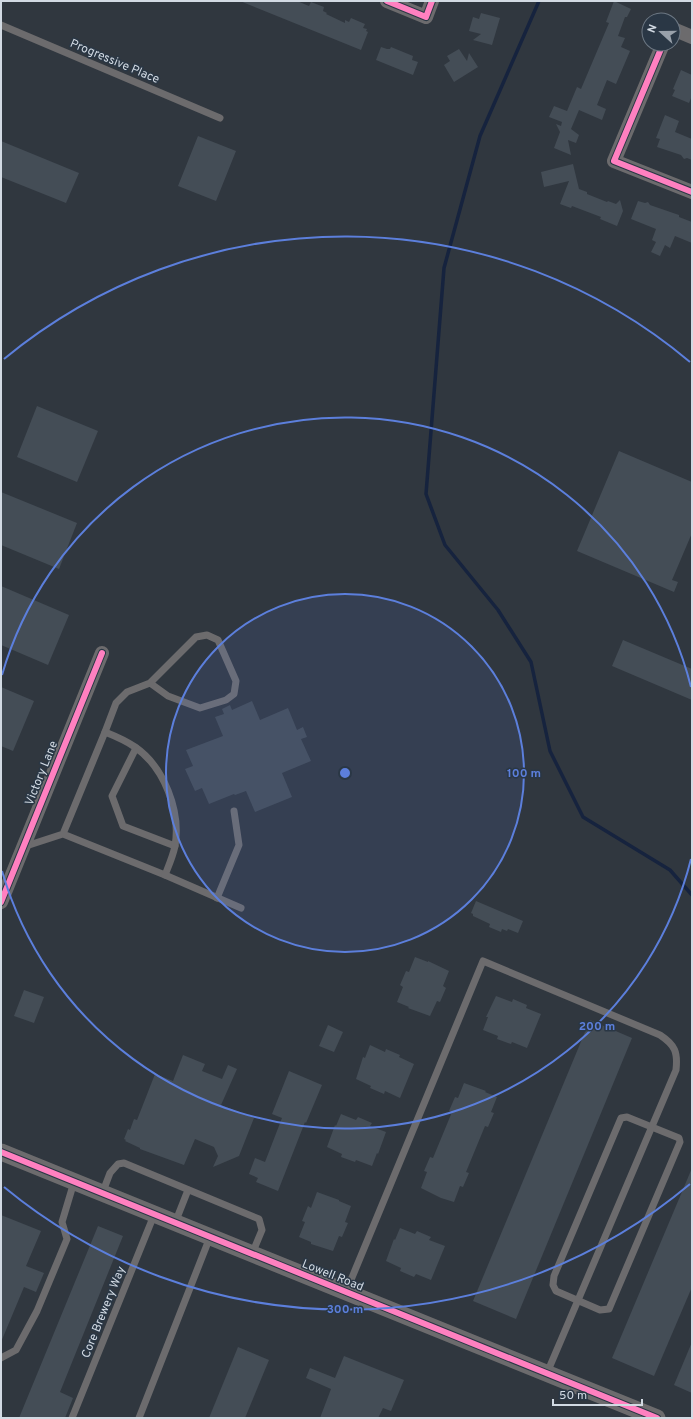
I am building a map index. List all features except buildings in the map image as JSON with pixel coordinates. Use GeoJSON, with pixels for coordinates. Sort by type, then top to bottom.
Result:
{"type":"FeatureCollection","features":[{"type":"Feature","properties":{"kind":"street"},"geometry":{"type":"LineString","coordinates":[[387,1],[426,17],[432,1]]}},
{"type":"Feature","properties":{"kind":"street"},"geometry":{"type":"LineString","coordinates":[[681,32],[692,37]]}},
{"type":"Feature","properties":{"kind":"street"},"geometry":{"type":"LineString","coordinates":[[660,52],[614,161],[692,192]]}},
{"type":"Feature","properties":{"kind":"street","name":"Victory Lane"},"geometry":{"type":"LineString","coordinates":[[1,902],[102,653]]}},
{"type":"Feature","properties":{"kind":"street","name":"Lowell Road"},"geometry":{"type":"LineString","coordinates":[[1,1152],[657,1418]]}},
{"type":"Feature","properties":{"kind":"lane","name":"Progressive Place"},"geometry":{"type":"LineString","coordinates":[[1,25],[220,118]]}},
{"type":"Feature","properties":{"kind":"lane"},"geometry":{"type":"LineString","coordinates":[[63,834],[116,703],[127,692],[150,683],[196,637],[207,635],[218,640],[236,681],[234,694],[226,700],[200,708],[168,696],[150,683]]}},
{"type":"Feature","properties":{"kind":"lane"},"geometry":{"type":"LineString","coordinates":[[105,732],[120,738],[136,748],[151,761],[162,778],[172,802],[176,828],[175,846],[164,875]]}},
{"type":"Feature","properties":{"kind":"lane"},"geometry":{"type":"LineString","coordinates":[[136,748],[112,796],[123,826],[175,846]]}},
{"type":"Feature","properties":{"kind":"lane"},"geometry":{"type":"LineString","coordinates":[[217,898],[239,845],[234,811]]}},
{"type":"Feature","properties":{"kind":"lane"},"geometry":{"type":"LineString","coordinates":[[23,847],[63,834],[241,908]]}},
{"type":"Feature","properties":{"kind":"lane"},"geometry":{"type":"LineString","coordinates":[[346,1292],[484,961],[660,1035],[669,1041],[674,1048],[677,1058],[676,1070],[547,1374]]}},
{"type":"Feature","properties":{"kind":"lane"},"geometry":{"type":"LineString","coordinates":[[627,1117],[679,1138],[680,1142],[608,1309],[600,1310],[578,1300],[556,1291],[553,1285],[554,1276],[621,1118],[627,1117]]}},
{"type":"Feature","properties":{"kind":"lane"},"geometry":{"type":"LineString","coordinates":[[102,1194],[110,1173],[118,1164],[124,1164],[259,1219],[262,1230],[252,1254]]}},
{"type":"Feature","properties":{"kind":"lane"},"geometry":{"type":"LineString","coordinates":[[1,1358],[16,1350],[37,1311],[64,1247],[66,1240],[62,1222],[74,1182]]}},
{"type":"Feature","properties":{"kind":"lane"},"geometry":{"type":"LineString","coordinates":[[175,1223],[188,1190]]}},
{"type":"Feature","properties":{"kind":"lane","name":"Core Brewery Way"},"geometry":{"type":"LineString","coordinates":[[72,1418],[154,1215]]}},
{"type":"Feature","properties":{"kind":"lane"},"geometry":{"type":"LineString","coordinates":[[139,1418],[210,1237]]}},
{"type":"Feature","properties":{"kind":"waterway"},"geometry":{"type":"LineString","coordinates":[[539,1],[480,136],[444,268],[426,494],[445,545],[498,610],[531,662],[550,751],[583,817],[670,870],[692,895]]}},
{"type":"Feature","properties":{"kind":"cycle path"},"geometry":{"type":"LineString","coordinates":[[387,1],[426,17],[432,1]]}},
{"type":"Feature","properties":{"kind":"cycle path"},"geometry":{"type":"LineString","coordinates":[[660,52],[614,161],[692,192]]}},
{"type":"Feature","properties":{"kind":"cycle path"},"geometry":{"type":"LineString","coordinates":[[1,902],[102,653]]}},
{"type":"Feature","properties":{"kind":"cycle path"},"geometry":{"type":"LineString","coordinates":[[1,1152],[657,1418]]}}]}
